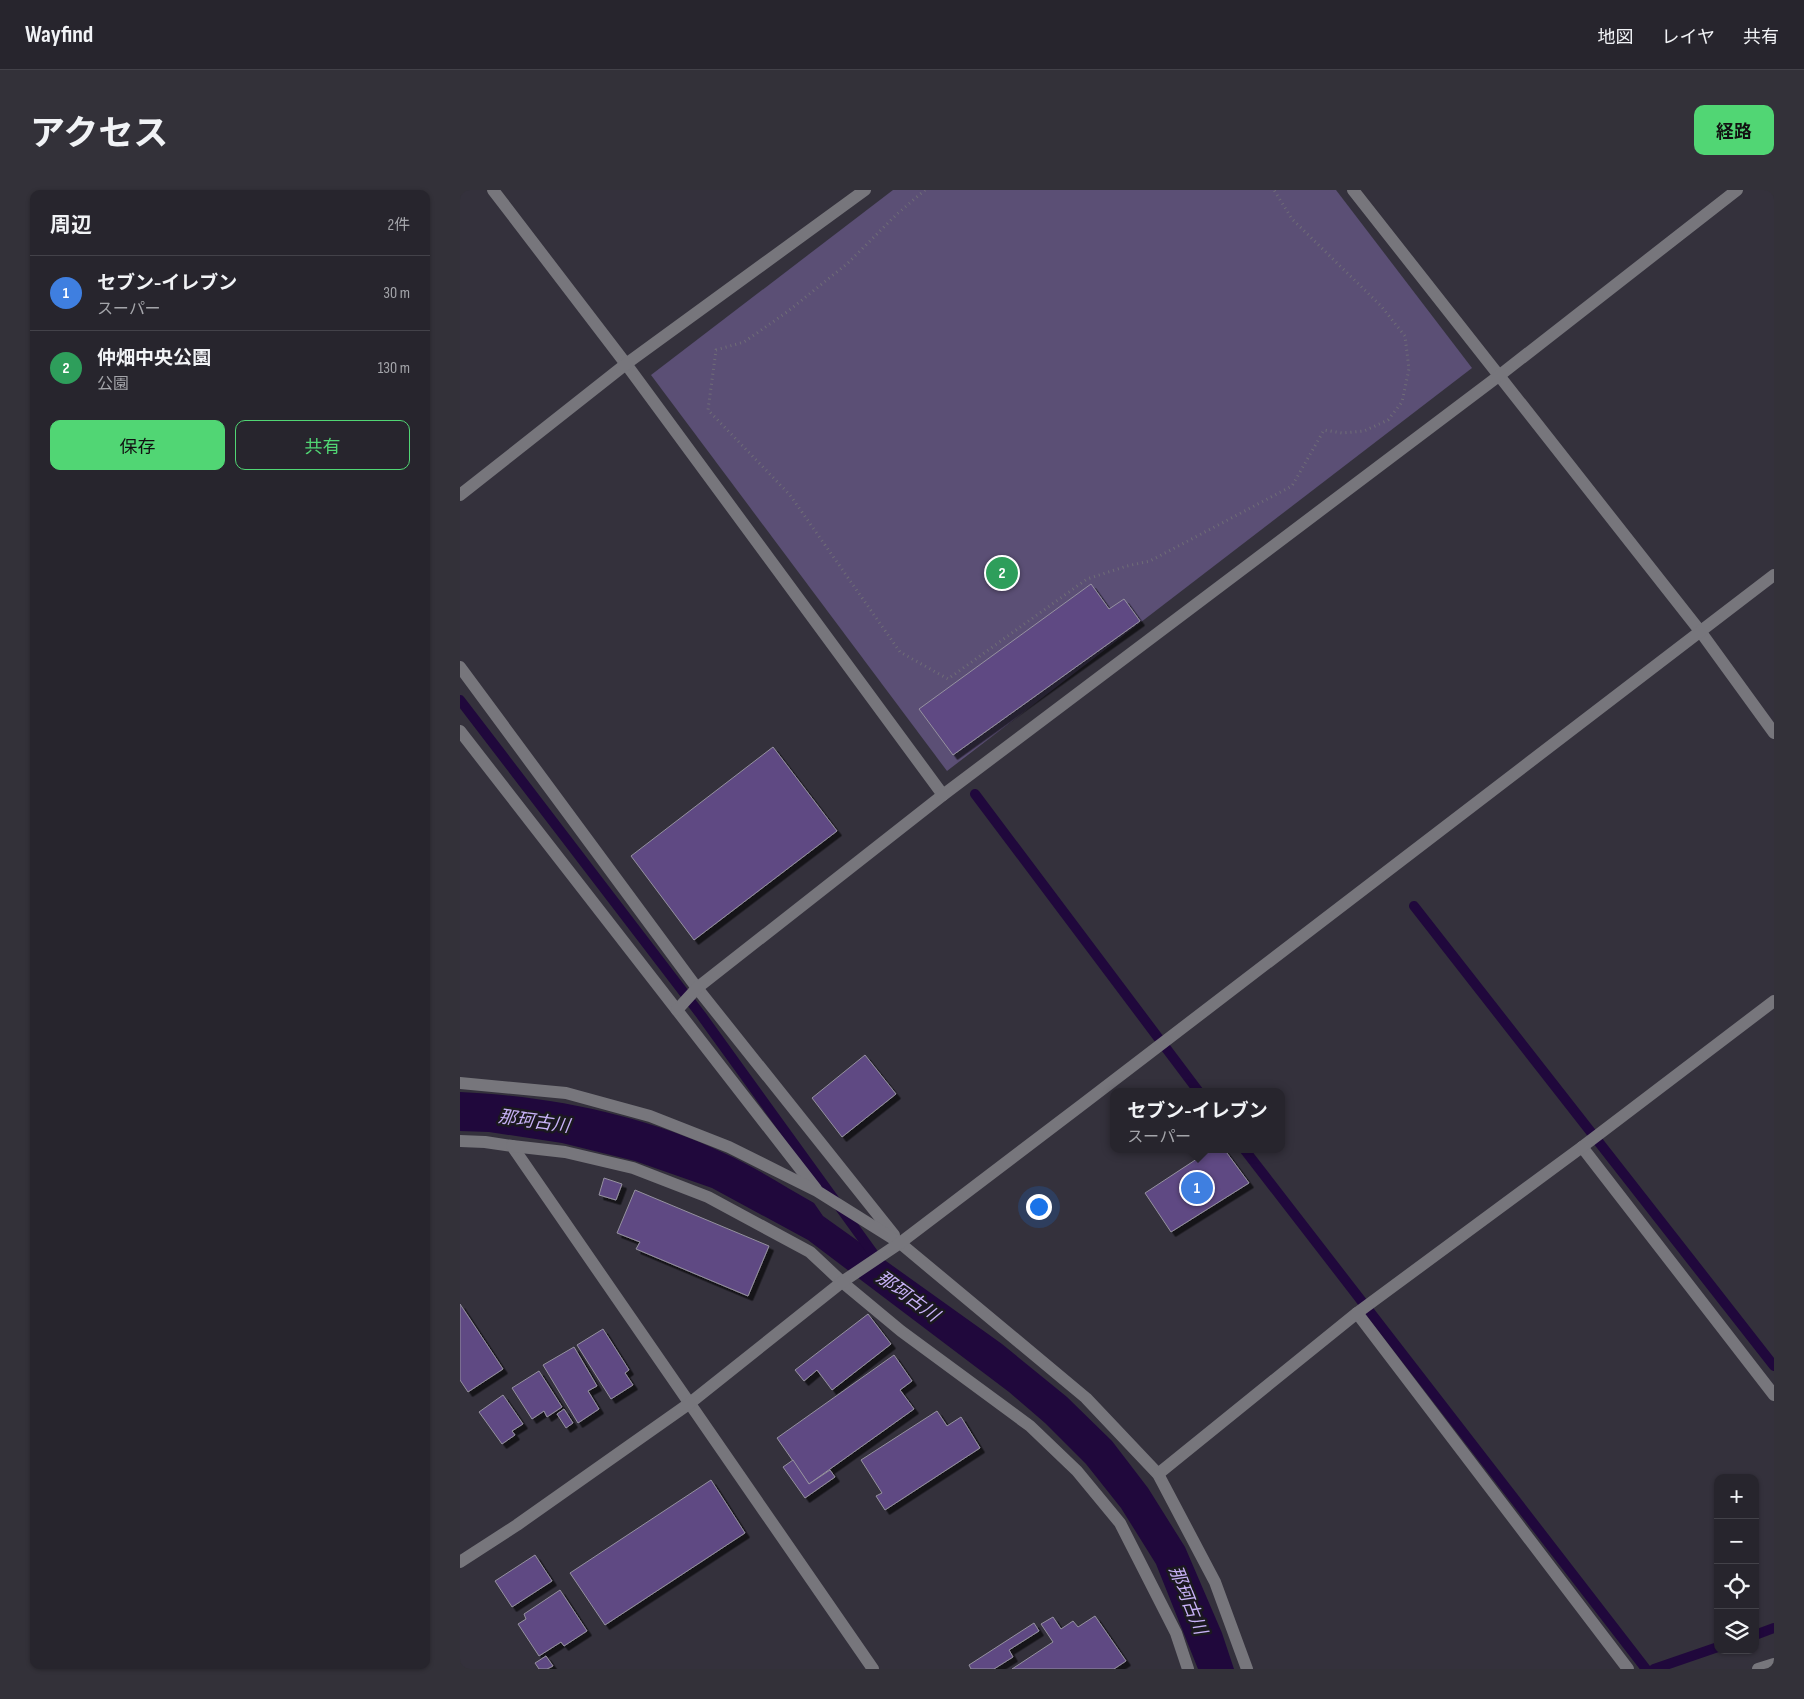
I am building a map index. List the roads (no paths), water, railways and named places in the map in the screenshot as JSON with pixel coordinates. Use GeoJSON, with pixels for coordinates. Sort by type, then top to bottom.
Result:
{"type":"FeatureCollection","features":[{"type":"Feature","properties":{"kind":"street"},"geometry":{"type":"LineString","coordinates":[[492,190],[626,364],[943,795]]}},
{"type":"Feature","properties":{"kind":"street"},"geometry":{"type":"LineString","coordinates":[[460,495],[626,364],[865,190]]}},
{"type":"Feature","properties":{"kind":"street"},"geometry":{"type":"LineString","coordinates":[[1353,190],[1700,631],[1774,732]]}},
{"type":"Feature","properties":{"kind":"street"},"geometry":{"type":"LineString","coordinates":[[677,1010],[697,988],[943,795],[1500,375],[1737,190]]}},
{"type":"Feature","properties":{"kind":"street"},"geometry":{"type":"LineString","coordinates":[[460,1562],[517,1525],[690,1403],[842,1282],[900,1243],[1774,575]]}},
{"type":"Feature","properties":{"kind":"street"},"geometry":{"type":"LineString","coordinates":[[460,667],[697,988],[900,1243]]}},
{"type":"Feature","properties":{"kind":"street"},"geometry":{"type":"LineString","coordinates":[[460,731],[817,1191]]}},
{"type":"Feature","properties":{"kind":"street"},"geometry":{"type":"LineString","coordinates":[[1158,1474],[1356,1313],[1582,1147],[1774,1000]]}},
{"type":"Feature","properties":{"kind":"street"},"geometry":{"type":"LineString","coordinates":[[460,1083],[566,1093],[650,1116],[729,1147],[817,1191],[900,1243],[1086,1398],[1158,1474],[1215,1582],[1247,1669]]}},
{"type":"Feature","properties":{"kind":"street"},"geometry":{"type":"LineString","coordinates":[[460,1141],[485,1142],[565,1152],[633,1168],[708,1197],[805,1248],[842,1282],[902,1331],[1030,1426],[1078,1471],[1120,1523],[1176,1633],[1188,1669]]}},
{"type":"Feature","properties":{"kind":"street"},"geometry":{"type":"LineString","coordinates":[[512,1146],[873,1669]]}},
{"type":"Feature","properties":{"kind":"street"},"geometry":{"type":"LineString","coordinates":[[1582,1147],[1774,1395]]}},
{"type":"Feature","properties":{"kind":"street"},"geometry":{"type":"LineString","coordinates":[[1356,1313],[1628,1669]]}},
{"type":"Feature","properties":{"kind":"street"},"geometry":{"type":"LineString","coordinates":[[1758,1669],[1774,1664]]}},
{"type":"Feature","properties":{"kind":"water","name":"那珂古川"},"geometry":{"type":"Polygon","coordinates":[[[460,1092],[494,1094],[562,1103],[629,1118],[661,1128],[736,1158],[814,1203],[823,1216],[1002,1344],[1067,1397],[1112,1441],[1148,1488],[1185,1547],[1222,1633],[1234,1669],[1198,1669],[1156,1564],[1121,1508],[1086,1464],[1045,1423],[1009,1392],[808,1240],[712,1188],[635,1161],[562,1143],[489,1132],[460,1131],[460,1092]]]}},
{"type":"Feature","properties":{"kind":"waterway"},"geometry":{"type":"LineString","coordinates":[[460,700],[701,1015],[878,1260]]}},
{"type":"Feature","properties":{"kind":"waterway"},"geometry":{"type":"LineString","coordinates":[[975,794],[1196,1088]]}},
{"type":"Feature","properties":{"kind":"waterway"},"geometry":{"type":"LineString","coordinates":[[1414,906],[1774,1366]]}},
{"type":"Feature","properties":{"kind":"waterway"},"geometry":{"type":"LineString","coordinates":[[1247,1153],[1646,1669]]}},
{"type":"Feature","properties":{"kind":"waterway"},"geometry":{"type":"LineString","coordinates":[[1759,1634],[1774,1628]]}},
{"type":"Feature","properties":{"kind":"waterway"},"geometry":{"type":"LineString","coordinates":[[1654,1669],[1714,1648]]}},
{"type":"Feature","properties":{"kind":"place","name":"仲畑中央公園"},"geometry":{"type":"Point","coordinates":[1002,573]}},
{"type":"Feature","properties":{"kind":"place","name":"セブン-イレブン"},"geometry":{"type":"Point","coordinates":[1197,1188]}}]}
